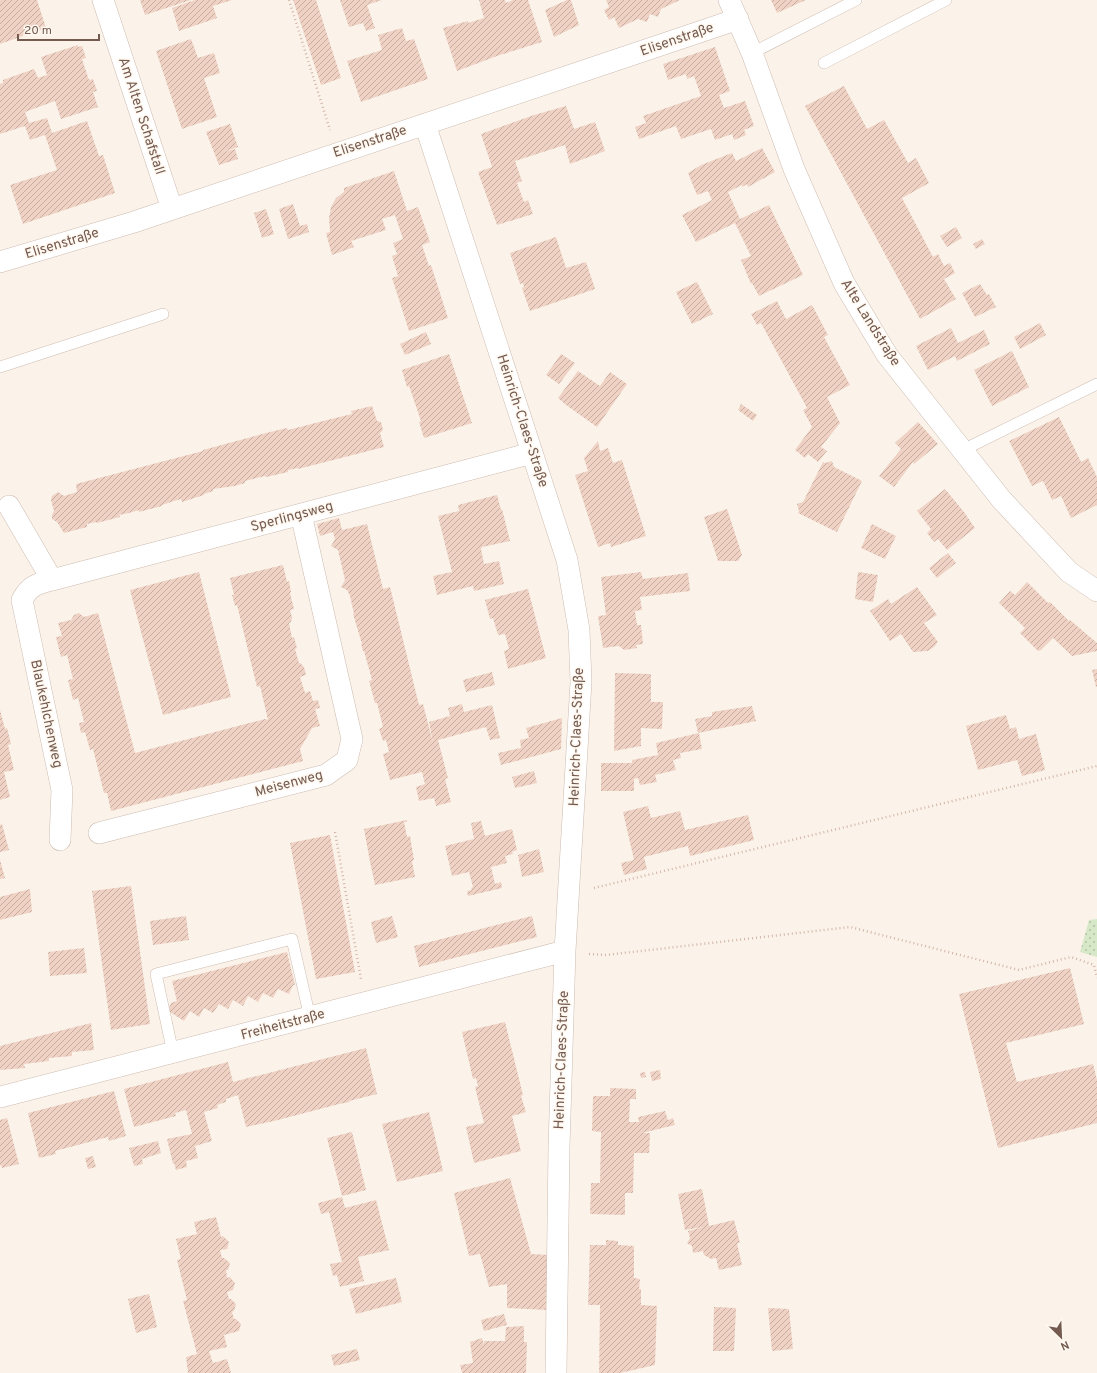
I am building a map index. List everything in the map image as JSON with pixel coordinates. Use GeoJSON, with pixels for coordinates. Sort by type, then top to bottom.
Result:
{"type":"FeatureCollection","features":[{"type":"Feature","properties":{"kind":"street","name":"Am Alten Schafstall"},"geometry":{"type":"LineString","coordinates":[[103,0],[172,209]]}},
{"type":"Feature","properties":{"kind":"street","name":"Alte Landstraße"},"geometry":{"type":"LineString","coordinates":[[729,0],[752,53],[794,170],[844,283],[887,355],[1001,499],[1069,572],[1097,591]]}},
{"type":"Feature","properties":{"kind":"street","name":"Elisenstraße"},"geometry":{"type":"LineString","coordinates":[[0,262],[134,222],[738,19]]}},
{"type":"Feature","properties":{"kind":"street","name":"Heinrich-Claes-Straße"},"geometry":{"type":"LineString","coordinates":[[425,124],[568,560],[579,630],[581,682],[565,951],[559,1148],[556,1373]]}},
{"type":"Feature","properties":{"kind":"street","name":"Sperlingsweg"},"geometry":{"type":"LineString","coordinates":[[27,591],[36,584],[532,453]]}},
{"type":"Feature","properties":{"kind":"street"},"geometry":{"type":"LineString","coordinates":[[9,506],[52,580]]}},
{"type":"Feature","properties":{"kind":"street","name":"Meisenweg"},"geometry":{"type":"LineString","coordinates":[[99,833],[326,775],[346,760],[352,739],[300,514]]}},
{"type":"Feature","properties":{"kind":"street","name":"Blaukehlchenweg"},"geometry":{"type":"LineString","coordinates":[[27,591],[22,600],[62,790],[60,840]]}},
{"type":"Feature","properties":{"kind":"street","name":"Freiheitstraße"},"geometry":{"type":"LineString","coordinates":[[0,1097],[565,951]]}},
{"type":"Feature","properties":{"kind":"lane"},"geometry":{"type":"LineString","coordinates":[[752,53],[856,0]]}},
{"type":"Feature","properties":{"kind":"lane"},"geometry":{"type":"LineString","coordinates":[[824,63],[946,0]]}},
{"type":"Feature","properties":{"kind":"lane"},"geometry":{"type":"LineString","coordinates":[[0,367],[163,314]]}},
{"type":"Feature","properties":{"kind":"lane"},"geometry":{"type":"LineString","coordinates":[[963,450],[1097,384]]}},
{"type":"Feature","properties":{"kind":"lane"},"geometry":{"type":"LineString","coordinates":[[173,1053],[156,974],[194,963],[292,939],[310,1018]]}},
{"type":"Feature","properties":{"kind":"path"},"geometry":{"type":"LineString","coordinates":[[289,0],[337,153]]}},
{"type":"Feature","properties":{"kind":"path"},"geometry":{"type":"LineString","coordinates":[[569,894],[1097,766]]}},
{"type":"Feature","properties":{"kind":"path"},"geometry":{"type":"LineString","coordinates":[[335,832],[366,1003]]}},
{"type":"Feature","properties":{"kind":"path"},"geometry":{"type":"LineString","coordinates":[[565,951],[606,955],[850,927],[1019,970],[1071,957],[1094,965],[1097,978]]}},
{"type":"Feature","properties":{"kind":"green space"},"geometry":{"type":"Polygon","coordinates":[[[1097,919],[1097,957],[1080,952],[1089,920],[1097,919]]]}},
{"type":"Feature","properties":{"kind":"building"},"geometry":{"type":"Polygon","coordinates":[[[0,0],[37,0],[46,28],[0,44],[0,0]]]}},
{"type":"Feature","properties":{"kind":"building"},"geometry":{"type":"Polygon","coordinates":[[[140,0],[191,0],[145,15],[140,0]]]}},
{"type":"Feature","properties":{"kind":"building"},"geometry":{"type":"Polygon","coordinates":[[[195,0],[232,0],[213,6],[217,18],[179,31],[172,8],[195,0]]]}},
{"type":"Feature","properties":{"kind":"building"},"geometry":{"type":"Polygon","coordinates":[[[293,0],[316,0],[341,78],[321,85],[293,0]]]}},
{"type":"Feature","properties":{"kind":"building"},"geometry":{"type":"Polygon","coordinates":[[[340,0],[382,0],[367,5],[375,28],[366,31],[363,23],[349,27],[340,0]]]}},
{"type":"Feature","properties":{"kind":"building"},"geometry":{"type":"Polygon","coordinates":[[[479,0],[505,0],[506,3],[513,0],[528,0],[542,42],[497,56],[457,71],[443,28],[484,18],[479,0]]]}},
{"type":"Feature","properties":{"kind":"building"},"geometry":{"type":"Polygon","coordinates":[[[567,0],[571,0],[579,25],[554,37],[545,10],[567,0]]]}},
{"type":"Feature","properties":{"kind":"building"},"geometry":{"type":"Polygon","coordinates":[[[606,0],[680,0],[661,9],[658,17],[650,14],[647,22],[638,19],[619,28],[614,17],[609,20],[604,10],[609,7],[606,0]]]}},
{"type":"Feature","properties":{"kind":"building"},"geometry":{"type":"Polygon","coordinates":[[[771,0],[806,0],[777,13],[771,0]]]}},
{"type":"Feature","properties":{"kind":"building"},"geometry":{"type":"Polygon","coordinates":[[[402,28],[406,41],[414,39],[428,79],[361,102],[347,61],[382,50],[378,35],[402,28]]]}},
{"type":"Feature","properties":{"kind":"building"},"geometry":{"type":"Polygon","coordinates":[[[191,39],[198,58],[214,53],[220,73],[204,78],[217,117],[182,129],[156,51],[191,39]]]}},
{"type":"Feature","properties":{"kind":"building"},"geometry":{"type":"Polygon","coordinates":[[[78,45],[78,47],[82,46],[86,58],[82,59],[89,80],[93,79],[97,91],[93,92],[98,107],[61,119],[55,101],[25,112],[29,123],[47,118],[52,133],[87,121],[99,156],[103,155],[115,193],[23,224],[10,185],[57,170],[45,135],[30,140],[25,126],[0,134],[0,84],[3,83],[3,80],[34,69],[38,78],[47,75],[41,57],[78,45]]]}},
{"type":"Feature","properties":{"kind":"building"},"geometry":{"type":"Polygon","coordinates":[[[715,47],[730,91],[719,95],[724,108],[745,101],[754,126],[744,130],[746,135],[734,140],[732,134],[715,140],[711,129],[681,139],[676,126],[639,139],[635,127],[646,123],[643,116],[701,96],[694,76],[687,79],[686,74],[668,80],[663,64],[715,47]]]}},
{"type":"Feature","properties":{"kind":"building"},"geometry":{"type":"Polygon","coordinates":[[[844,86],[867,129],[884,120],[908,163],[916,158],[929,183],[902,198],[933,257],[938,254],[944,266],[950,263],[955,273],[944,279],[956,299],[920,319],[805,106],[844,86]]]}},
{"type":"Feature","properties":{"kind":"building"},"geometry":{"type":"Polygon","coordinates":[[[566,106],[574,129],[595,122],[605,151],[570,164],[565,145],[515,161],[522,181],[517,183],[524,202],[528,200],[533,214],[497,225],[478,172],[492,167],[481,134],[534,115],[566,106]]]}},
{"type":"Feature","properties":{"kind":"building"},"geometry":{"type":"Polygon","coordinates":[[[230,124],[238,147],[222,152],[235,149],[238,159],[219,165],[206,132],[230,124]]]}},
{"type":"Feature","properties":{"kind":"building"},"geometry":{"type":"Polygon","coordinates":[[[762,148],[775,172],[748,187],[747,184],[742,187],[742,185],[728,192],[740,219],[769,205],[803,275],[759,296],[752,283],[751,284],[741,260],[751,256],[735,223],[696,242],[682,215],[712,200],[708,191],[697,195],[688,173],[701,165],[732,153],[736,161],[762,148]]]}},
{"type":"Feature","properties":{"kind":"building"},"geometry":{"type":"Polygon","coordinates":[[[394,171],[407,211],[418,207],[430,242],[422,245],[429,266],[431,265],[448,318],[409,331],[392,278],[398,276],[392,256],[397,254],[393,243],[403,239],[395,215],[382,219],[386,230],[351,241],[354,247],[332,255],[326,233],[330,232],[329,218],[331,207],[336,198],[344,192],[344,188],[394,171]]]}},
{"type":"Feature","properties":{"kind":"building"},"geometry":{"type":"Polygon","coordinates":[[[293,204],[300,226],[307,224],[309,232],[288,239],[279,209],[293,204]]]}},
{"type":"Feature","properties":{"kind":"building"},"geometry":{"type":"Polygon","coordinates":[[[266,209],[274,234],[262,238],[254,213],[266,209]]]}},
{"type":"Feature","properties":{"kind":"building"},"geometry":{"type":"Polygon","coordinates":[[[956,227],[962,238],[947,247],[940,236],[956,227]]]}},
{"type":"Feature","properties":{"kind":"building"},"geometry":{"type":"Polygon","coordinates":[[[556,237],[566,268],[586,262],[595,289],[530,311],[522,288],[524,287],[523,283],[520,284],[510,253],[556,237]]]}},
{"type":"Feature","properties":{"kind":"building"},"geometry":{"type":"Polygon","coordinates":[[[982,239],[985,244],[976,249],[973,244],[982,239]]]}},
{"type":"Feature","properties":{"kind":"building"},"geometry":{"type":"Polygon","coordinates":[[[697,282],[713,314],[692,324],[676,292],[697,282]]]}},
{"type":"Feature","properties":{"kind":"building"},"geometry":{"type":"Polygon","coordinates":[[[980,284],[987,295],[989,294],[996,307],[975,317],[962,293],[980,284]]]}},
{"type":"Feature","properties":{"kind":"building"},"geometry":{"type":"Polygon","coordinates":[[[777,301],[786,319],[812,305],[828,335],[824,337],[850,385],[827,397],[840,423],[821,447],[827,451],[818,462],[808,454],[805,458],[795,450],[812,427],[803,410],[807,408],[761,323],[757,325],[751,314],[777,301]]]}},
{"type":"Feature","properties":{"kind":"building"},"geometry":{"type":"Polygon","coordinates":[[[1040,323],[1046,335],[1020,349],[1014,337],[1040,323]]]}},
{"type":"Feature","properties":{"kind":"building"},"geometry":{"type":"Polygon","coordinates":[[[951,328],[958,343],[984,330],[990,344],[957,361],[955,356],[928,370],[916,346],[951,328]]]}},
{"type":"Feature","properties":{"kind":"building"},"geometry":{"type":"Polygon","coordinates":[[[426,332],[431,344],[405,355],[400,344],[426,332]]]}},
{"type":"Feature","properties":{"kind":"building"},"geometry":{"type":"Polygon","coordinates":[[[1012,351],[1029,387],[992,406],[974,370],[1012,351]]]}},
{"type":"Feature","properties":{"kind":"building"},"geometry":{"type":"Polygon","coordinates":[[[449,354],[472,423],[424,438],[419,422],[421,421],[409,386],[407,387],[402,370],[449,354]]]}},
{"type":"Feature","properties":{"kind":"building"},"geometry":{"type":"Polygon","coordinates":[[[561,354],[575,363],[559,384],[546,375],[561,354]]]}},
{"type":"Feature","properties":{"kind":"building"},"geometry":{"type":"Polygon","coordinates":[[[578,371],[600,386],[610,372],[627,384],[597,427],[558,398],[578,371]]]}},
{"type":"Feature","properties":{"kind":"building"},"geometry":{"type":"Polygon","coordinates":[[[741,404],[757,415],[753,421],[738,410],[741,404]]]}},
{"type":"Feature","properties":{"kind":"building"},"geometry":{"type":"Polygon","coordinates":[[[372,406],[377,421],[381,422],[383,430],[380,433],[384,447],[298,469],[288,470],[288,472],[245,481],[245,483],[235,486],[213,489],[213,491],[204,495],[182,502],[181,499],[139,512],[139,510],[119,515],[120,517],[87,524],[87,527],[64,533],[57,522],[52,519],[54,511],[51,500],[52,496],[58,492],[64,496],[77,492],[76,484],[266,433],[287,428],[288,430],[352,414],[351,411],[372,406]]]}},
{"type":"Feature","properties":{"kind":"building"},"geometry":{"type":"Polygon","coordinates":[[[1059,417],[1081,462],[1088,458],[1097,477],[1097,505],[1071,518],[1061,496],[1052,500],[1043,481],[1032,486],[1009,441],[1059,417]]]}},
{"type":"Feature","properties":{"kind":"building"},"geometry":{"type":"Polygon","coordinates":[[[918,422],[938,444],[914,464],[913,462],[894,487],[879,476],[901,449],[895,443],[918,422]]]}},
{"type":"Feature","properties":{"kind":"building"},"geometry":{"type":"Polygon","coordinates":[[[598,441],[600,451],[608,448],[613,463],[622,460],[646,536],[611,547],[610,543],[598,547],[575,475],[588,471],[584,458],[598,441]]]}},
{"type":"Feature","properties":{"kind":"building"},"geometry":{"type":"Polygon","coordinates":[[[832,461],[834,467],[862,481],[837,532],[798,513],[799,511],[797,504],[803,502],[823,462],[825,463],[832,461]]]}},
{"type":"Feature","properties":{"kind":"building"},"geometry":{"type":"Polygon","coordinates":[[[945,489],[975,528],[947,550],[938,539],[934,542],[927,533],[931,529],[917,511],[945,489]]]}},
{"type":"Feature","properties":{"kind":"building"},"geometry":{"type":"Polygon","coordinates":[[[497,495],[510,541],[482,547],[481,549],[484,564],[499,561],[504,584],[474,591],[473,586],[437,595],[433,576],[452,572],[438,516],[459,511],[458,505],[497,495]]]}},
{"type":"Feature","properties":{"kind":"building"},"geometry":{"type":"Polygon","coordinates":[[[727,509],[742,555],[738,561],[718,561],[704,517],[727,509]]]}},
{"type":"Feature","properties":{"kind":"building"},"geometry":{"type":"Polygon","coordinates":[[[339,518],[342,530],[367,524],[383,589],[390,587],[419,705],[423,704],[433,743],[429,722],[450,716],[448,708],[462,704],[464,712],[492,705],[500,738],[490,740],[486,727],[438,740],[448,778],[445,779],[451,802],[436,806],[434,798],[419,801],[416,787],[425,784],[422,772],[390,780],[383,754],[389,752],[386,740],[383,741],[379,729],[383,727],[377,703],[375,703],[369,681],[372,680],[353,614],[350,596],[347,590],[341,587],[345,580],[338,550],[331,546],[335,539],[333,532],[320,536],[317,524],[339,518]]]}},
{"type":"Feature","properties":{"kind":"building"},"geometry":{"type":"Polygon","coordinates":[[[872,524],[896,536],[885,559],[861,548],[872,524]]]}},
{"type":"Feature","properties":{"kind":"building"},"geometry":{"type":"Polygon","coordinates":[[[948,553],[956,563],[937,578],[929,568],[948,553]]]}},
{"type":"Feature","properties":{"kind":"building"},"geometry":{"type":"Polygon","coordinates":[[[283,565],[287,582],[289,581],[294,609],[290,610],[292,617],[291,622],[289,623],[292,638],[294,637],[297,648],[295,649],[299,663],[304,667],[306,675],[300,677],[305,693],[310,691],[313,701],[318,700],[320,708],[315,709],[320,726],[312,728],[300,749],[303,761],[111,811],[107,793],[104,793],[93,749],[90,750],[85,732],[81,733],[79,723],[84,722],[78,698],[73,700],[68,680],[73,679],[67,655],[61,657],[56,637],[62,636],[58,623],[71,620],[74,615],[79,613],[84,617],[98,613],[135,753],[265,719],[268,720],[260,686],[257,687],[237,605],[235,606],[232,595],[234,595],[230,578],[283,565]]]}},
{"type":"Feature","properties":{"kind":"building"},"geometry":{"type":"Polygon","coordinates":[[[199,572],[231,697],[163,715],[130,590],[199,572]]]}},
{"type":"Feature","properties":{"kind":"building"},"geometry":{"type":"Polygon","coordinates":[[[641,572],[643,579],[688,573],[690,591],[640,597],[642,610],[635,611],[637,625],[641,625],[643,644],[636,645],[637,648],[624,650],[619,646],[603,648],[598,616],[606,615],[601,577],[641,572]]]}},
{"type":"Feature","properties":{"kind":"building"},"geometry":{"type":"Polygon","coordinates":[[[858,572],[878,575],[873,602],[855,599],[858,572]]]}},
{"type":"Feature","properties":{"kind":"building"},"geometry":{"type":"Polygon","coordinates":[[[1027,582],[1048,603],[1050,602],[1069,621],[1070,620],[1097,643],[1097,651],[1072,656],[1053,638],[1041,650],[1038,651],[1020,633],[1025,628],[999,603],[1010,591],[1015,595],[1027,582]]]}},
{"type":"Feature","properties":{"kind":"building"},"geometry":{"type":"Polygon","coordinates":[[[917,587],[937,615],[924,623],[938,642],[928,651],[913,652],[901,634],[890,641],[870,611],[888,599],[891,604],[917,587]]]}},
{"type":"Feature","properties":{"kind":"building"},"geometry":{"type":"Polygon","coordinates":[[[528,589],[546,658],[508,669],[504,651],[509,649],[505,634],[498,635],[493,618],[490,619],[485,600],[528,589]]]}},
{"type":"Feature","properties":{"kind":"building"},"geometry":{"type":"Polygon","coordinates":[[[1097,669],[1097,687],[1096,687],[1092,670],[1097,669]]]}},
{"type":"Feature","properties":{"kind":"building"},"geometry":{"type":"Polygon","coordinates":[[[492,672],[495,685],[466,692],[463,680],[492,672]]]}},
{"type":"Feature","properties":{"kind":"building"},"geometry":{"type":"Polygon","coordinates":[[[615,673],[651,674],[651,702],[663,702],[662,729],[641,728],[641,746],[614,751],[615,673]]]}},
{"type":"Feature","properties":{"kind":"building"},"geometry":{"type":"Polygon","coordinates":[[[752,706],[756,721],[698,733],[695,719],[712,716],[712,712],[752,706]]]}},
{"type":"Feature","properties":{"kind":"building"},"geometry":{"type":"Polygon","coordinates":[[[0,710],[11,744],[8,745],[14,770],[4,772],[10,797],[0,800],[0,710]]]}},
{"type":"Feature","properties":{"kind":"building"},"geometry":{"type":"Polygon","coordinates":[[[1006,715],[1010,729],[1016,727],[1019,739],[1036,734],[1045,770],[1022,776],[1017,760],[978,770],[966,726],[1006,715]]]}},
{"type":"Feature","properties":{"kind":"building"},"geometry":{"type":"Polygon","coordinates":[[[562,718],[561,749],[501,765],[498,753],[521,748],[520,740],[529,738],[526,728],[562,718]]]}},
{"type":"Feature","properties":{"kind":"building"},"geometry":{"type":"Polygon","coordinates":[[[699,733],[702,749],[680,753],[681,758],[673,760],[676,770],[655,775],[657,782],[640,785],[638,778],[634,779],[634,791],[601,791],[601,763],[632,763],[632,760],[658,755],[656,743],[699,733]]]}},
{"type":"Feature","properties":{"kind":"building"},"geometry":{"type":"Polygon","coordinates":[[[534,771],[537,783],[515,788],[512,777],[534,771]]]}},
{"type":"Feature","properties":{"kind":"building"},"geometry":{"type":"Polygon","coordinates":[[[648,806],[651,818],[680,811],[685,830],[748,815],[754,840],[690,856],[688,846],[644,857],[647,869],[624,875],[621,863],[634,860],[623,812],[648,806]]]}},
{"type":"Feature","properties":{"kind":"building"},"geometry":{"type":"Polygon","coordinates":[[[407,820],[407,822],[404,822],[407,837],[410,836],[415,877],[375,885],[364,829],[407,820]]]}},
{"type":"Feature","properties":{"kind":"building"},"geometry":{"type":"Polygon","coordinates":[[[481,821],[485,836],[512,829],[517,850],[512,852],[513,854],[505,856],[507,863],[491,867],[495,884],[501,882],[502,888],[468,896],[467,891],[472,890],[471,888],[473,887],[469,872],[452,876],[445,846],[474,839],[471,823],[481,821]]]}},
{"type":"Feature","properties":{"kind":"building"},"geometry":{"type":"Polygon","coordinates":[[[2,824],[9,850],[0,852],[0,825],[2,824]]]}},
{"type":"Feature","properties":{"kind":"building"},"geometry":{"type":"Polygon","coordinates":[[[330,835],[355,972],[316,979],[290,843],[330,835]]]}},
{"type":"Feature","properties":{"kind":"building"},"geometry":{"type":"Polygon","coordinates":[[[539,849],[544,872],[522,877],[518,855],[539,849]]]}},
{"type":"Feature","properties":{"kind":"building"},"geometry":{"type":"Polygon","coordinates":[[[0,860],[5,878],[0,879],[0,860]]]}},
{"type":"Feature","properties":{"kind":"building"},"geometry":{"type":"Polygon","coordinates":[[[131,886],[150,1024],[111,1030],[92,891],[131,886]]]}},
{"type":"Feature","properties":{"kind":"building"},"geometry":{"type":"Polygon","coordinates":[[[30,889],[32,912],[0,920],[0,897],[30,889]]]}},
{"type":"Feature","properties":{"kind":"building"},"geometry":{"type":"Polygon","coordinates":[[[186,916],[189,940],[153,945],[150,921],[186,916]]]}},
{"type":"Feature","properties":{"kind":"building"},"geometry":{"type":"Polygon","coordinates":[[[392,916],[398,937],[376,943],[371,922],[392,916]]]}},
{"type":"Feature","properties":{"kind":"building"},"geometry":{"type":"Polygon","coordinates":[[[532,916],[537,937],[419,967],[414,946],[532,916]]]}},
{"type":"Feature","properties":{"kind":"building"},"geometry":{"type":"Polygon","coordinates":[[[84,948],[87,973],[50,976],[48,952],[84,948]]]}},
{"type":"Feature","properties":{"kind":"building"},"geometry":{"type":"Polygon","coordinates":[[[287,952],[295,985],[293,985],[289,994],[278,989],[273,998],[263,993],[258,1002],[248,996],[243,1006],[233,1000],[228,1009],[219,1004],[213,1013],[204,1008],[199,1017],[190,1011],[184,1021],[170,1012],[169,1008],[171,1003],[177,1001],[172,981],[287,952]]]}},
{"type":"Feature","properties":{"kind":"building"},"geometry":{"type":"Polygon","coordinates":[[[1070,968],[1084,1024],[1006,1043],[1017,1082],[1093,1064],[1097,1080],[1097,1123],[998,1148],[959,994],[1070,968]]]}},
{"type":"Feature","properties":{"kind":"building"},"geometry":{"type":"Polygon","coordinates":[[[505,1022],[523,1095],[521,1096],[526,1112],[512,1116],[521,1151],[474,1163],[466,1127],[484,1123],[475,1087],[478,1086],[476,1078],[473,1079],[462,1032],[505,1022]]]}},
{"type":"Feature","properties":{"kind":"building"},"geometry":{"type":"Polygon","coordinates":[[[91,1023],[94,1050],[72,1052],[72,1056],[49,1058],[49,1061],[24,1064],[25,1068],[0,1070],[0,1046],[91,1023]]]}},
{"type":"Feature","properties":{"kind":"building"},"geometry":{"type":"Polygon","coordinates":[[[366,1048],[377,1094],[246,1127],[238,1095],[226,1099],[226,1102],[217,1105],[218,1108],[204,1112],[212,1141],[195,1146],[198,1158],[186,1161],[187,1167],[176,1170],[174,1163],[173,1164],[167,1139],[192,1134],[186,1110],[175,1113],[176,1116],[134,1127],[124,1089],[228,1062],[233,1082],[366,1048]]]}},
{"type":"Feature","properties":{"kind":"building"},"geometry":{"type":"Polygon","coordinates":[[[660,1070],[661,1079],[652,1081],[650,1072],[660,1070]]]}},
{"type":"Feature","properties":{"kind":"building"},"geometry":{"type":"Polygon","coordinates":[[[645,1072],[646,1077],[641,1078],[640,1073],[645,1072]]]}},
{"type":"Feature","properties":{"kind":"building"},"geometry":{"type":"Polygon","coordinates":[[[610,1088],[636,1089],[636,1099],[630,1099],[629,1122],[639,1122],[638,1117],[665,1111],[668,1120],[673,1118],[675,1125],[642,1133],[650,1133],[649,1153],[634,1153],[633,1193],[625,1193],[625,1215],[590,1214],[591,1183],[600,1183],[601,1132],[592,1131],[593,1096],[610,1096],[610,1088]]]}},
{"type":"Feature","properties":{"kind":"building"},"geometry":{"type":"Polygon","coordinates":[[[114,1091],[126,1136],[109,1141],[108,1137],[55,1151],[56,1154],[39,1158],[28,1113],[114,1091]]]}},
{"type":"Feature","properties":{"kind":"building"},"geometry":{"type":"Polygon","coordinates":[[[429,1112],[443,1171],[397,1182],[382,1124],[429,1112]]]}},
{"type":"Feature","properties":{"kind":"building"},"geometry":{"type":"Polygon","coordinates":[[[7,1118],[19,1164],[2,1168],[1,1165],[0,1166],[0,1120],[7,1118]]]}},
{"type":"Feature","properties":{"kind":"building"},"geometry":{"type":"Polygon","coordinates":[[[352,1132],[366,1190],[342,1196],[327,1138],[352,1132]]]}},
{"type":"Feature","properties":{"kind":"building"},"geometry":{"type":"Polygon","coordinates":[[[158,1141],[161,1153],[142,1159],[143,1164],[134,1166],[129,1148],[158,1141]]]}},
{"type":"Feature","properties":{"kind":"building"},"geometry":{"type":"Polygon","coordinates":[[[93,1156],[96,1167],[88,1169],[85,1158],[93,1156]]]}},
{"type":"Feature","properties":{"kind":"building"},"geometry":{"type":"Polygon","coordinates":[[[510,1178],[531,1254],[549,1255],[547,1310],[507,1308],[507,1284],[489,1287],[480,1254],[469,1256],[454,1193],[510,1178]]]}},
{"type":"Feature","properties":{"kind":"building"},"geometry":{"type":"Polygon","coordinates":[[[702,1189],[709,1226],[734,1220],[740,1243],[737,1243],[742,1265],[719,1270],[716,1258],[711,1259],[704,1255],[703,1251],[693,1253],[692,1246],[687,1243],[690,1238],[688,1231],[703,1227],[685,1230],[678,1194],[702,1189]]]}},
{"type":"Feature","properties":{"kind":"building"},"geometry":{"type":"Polygon","coordinates":[[[342,1197],[345,1208],[376,1200],[389,1250],[358,1257],[364,1281],[340,1287],[337,1275],[333,1276],[330,1264],[342,1262],[329,1212],[321,1214],[318,1203],[342,1197]]]}},
{"type":"Feature","properties":{"kind":"building"},"geometry":{"type":"Polygon","coordinates":[[[216,1217],[221,1237],[223,1236],[229,1242],[227,1249],[220,1250],[222,1258],[230,1263],[228,1270],[226,1270],[227,1278],[230,1277],[235,1283],[233,1290],[227,1292],[229,1299],[236,1304],[234,1311],[232,1312],[234,1319],[241,1324],[239,1331],[224,1335],[227,1347],[209,1351],[213,1363],[227,1359],[231,1373],[188,1373],[186,1357],[197,1354],[183,1301],[187,1300],[177,1260],[181,1259],[176,1239],[197,1234],[194,1222],[216,1217]]]}},
{"type":"Feature","properties":{"kind":"building"},"geometry":{"type":"Polygon","coordinates":[[[606,1240],[618,1241],[618,1245],[634,1246],[634,1278],[640,1279],[639,1289],[641,1289],[641,1305],[657,1306],[655,1365],[620,1373],[599,1373],[600,1305],[588,1305],[590,1245],[606,1245],[606,1240]]]}},
{"type":"Feature","properties":{"kind":"building"},"geometry":{"type":"Polygon","coordinates":[[[396,1278],[402,1302],[356,1314],[349,1289],[396,1278]]]}},
{"type":"Feature","properties":{"kind":"building"},"geometry":{"type":"Polygon","coordinates":[[[149,1294],[157,1327],[136,1333],[128,1299],[149,1294]]]}},
{"type":"Feature","properties":{"kind":"building"},"geometry":{"type":"Polygon","coordinates":[[[714,1307],[736,1308],[734,1351],[713,1351],[714,1307]]]}},
{"type":"Feature","properties":{"kind":"building"},"geometry":{"type":"Polygon","coordinates":[[[768,1308],[789,1309],[793,1349],[772,1351],[768,1308]]]}},
{"type":"Feature","properties":{"kind":"building"},"geometry":{"type":"Polygon","coordinates":[[[504,1314],[507,1325],[484,1331],[481,1320],[504,1314]]]}},
{"type":"Feature","properties":{"kind":"building"},"geometry":{"type":"Polygon","coordinates":[[[524,1326],[524,1342],[527,1342],[526,1373],[462,1373],[460,1365],[473,1363],[470,1342],[482,1338],[484,1345],[484,1341],[505,1341],[506,1327],[524,1326]]]}},
{"type":"Feature","properties":{"kind":"building"},"geometry":{"type":"Polygon","coordinates":[[[357,1349],[360,1360],[334,1366],[331,1355],[357,1349]]]}}]}
